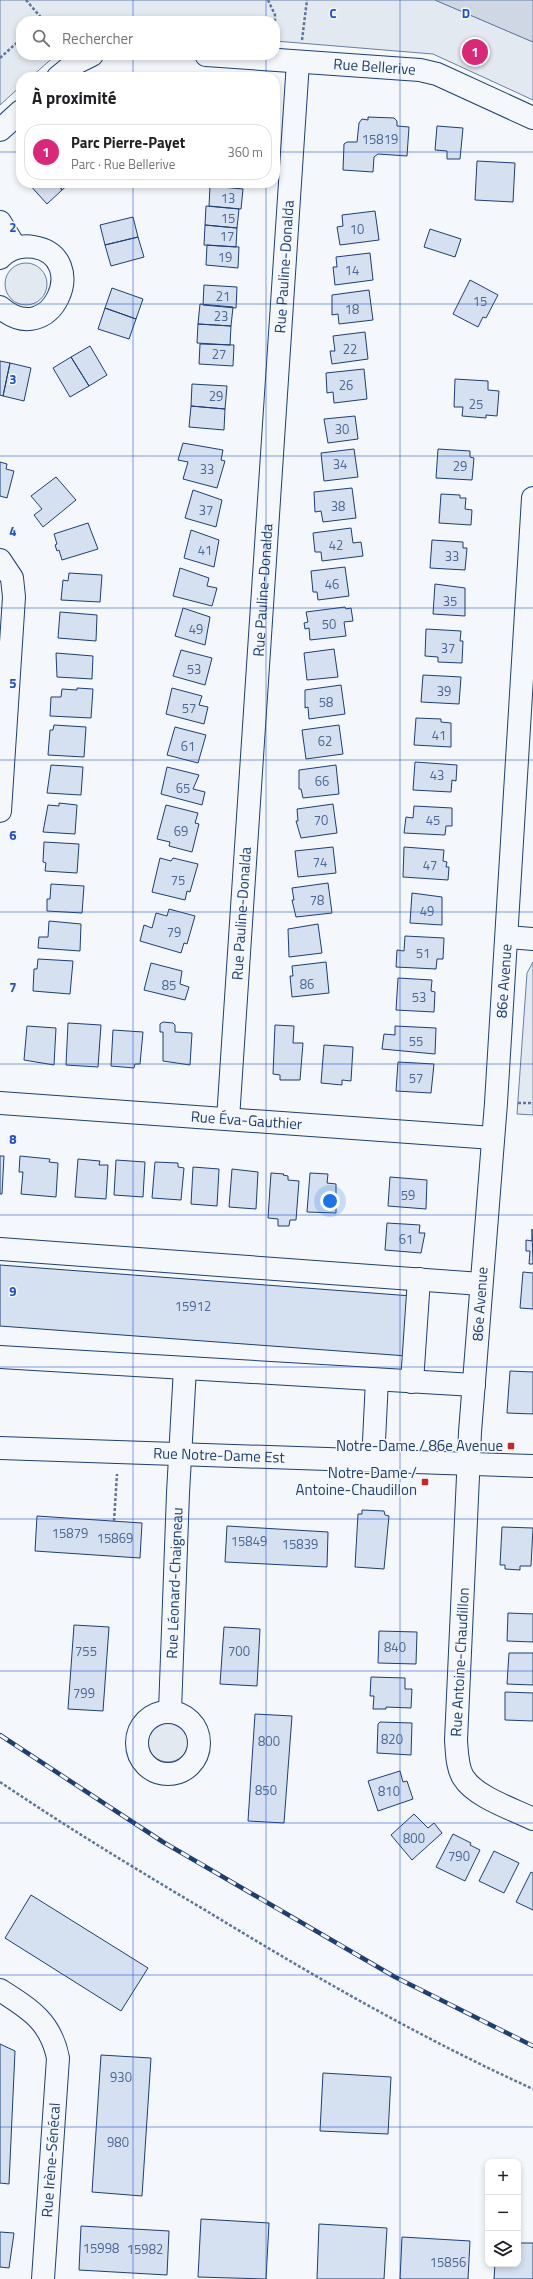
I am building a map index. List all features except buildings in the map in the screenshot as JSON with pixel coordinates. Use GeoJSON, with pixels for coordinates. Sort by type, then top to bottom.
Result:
{"type":"FeatureCollection","features":[{"type":"Feature","properties":{"kind":"street"},"geometry":{"type":"LineString","coordinates":[[64,72],[82,60]]}},
{"type":"Feature","properties":{"kind":"street","name":"Rue Bellerive"},"geometry":{"type":"LineString","coordinates":[[272,60],[429,71],[533,118]]}},
{"type":"Feature","properties":{"kind":"street","name":"Rue Pauline-Donalda"},"geometry":{"type":"LineString","coordinates":[[228,1119],[298,62]]}},
{"type":"Feature","properties":{"kind":"street"},"geometry":{"type":"LineString","coordinates":[[0,130],[16,116]]}},
{"type":"Feature","properties":{"kind":"street"},"geometry":{"type":"LineString","coordinates":[[0,222],[8,253],[27,246],[38,248],[48,253],[57,262],[62,272],[63,284],[60,296],[54,306],[45,314],[34,318],[22,318],[10,315],[0,307]]}},
{"type":"Feature","properties":{"kind":"street","name":"86e Avenue"},"geometry":{"type":"LineString","coordinates":[[469,1464],[507,937],[533,498]]}},
{"type":"Feature","properties":{"kind":"street"},"geometry":{"type":"LineString","coordinates":[[0,560],[5,564],[12,578],[14,597],[0,811]]}},
{"type":"Feature","properties":{"kind":"street"},"geometry":{"type":"LineString","coordinates":[[507,937],[533,939]]}},
{"type":"Feature","properties":{"kind":"street","name":"Rue Éva-Gauthier"},"geometry":{"type":"LineString","coordinates":[[0,1103],[493,1138]]}},
{"type":"Feature","properties":{"kind":"street"},"geometry":{"type":"LineString","coordinates":[[0,1249],[481,1284]]}},
{"type":"Feature","properties":{"kind":"street"},"geometry":{"type":"LineString","coordinates":[[412,1382],[419,1279]]}},
{"type":"Feature","properties":{"kind":"street"},"geometry":{"type":"LineString","coordinates":[[0,1357],[474,1385]]}},
{"type":"Feature","properties":{"kind":"street","name":"Rue Léonard-Chaigneau"},"geometry":{"type":"LineString","coordinates":[[170,1711],[185,1368]]}},
{"type":"Feature","properties":{"kind":"street"},"geometry":{"type":"LineString","coordinates":[[373,1461],[377,1380]]}},
{"type":"Feature","properties":{"kind":"street","name":"Rue Notre-Dame Est"},"geometry":{"type":"LineString","coordinates":[[0,1448],[533,1466]]}},
{"type":"Feature","properties":{"kind":"street","name":"Rue Antoine-Chaudillon"},"geometry":{"type":"LineString","coordinates":[[469,1464],[456,1740],[459,1766],[462,1776],[477,1791],[533,1818]]}},
{"type":"Feature","properties":{"kind":"street","name":"Rue Irène-Sénécal"},"geometry":{"type":"LineString","coordinates":[[0,1990],[26,2006],[50,2032],[54,2040],[58,2058],[43,2279]]}},
{"type":"Feature","properties":{"kind":"path"},"geometry":{"type":"LineString","coordinates":[[26,0],[39,16]]}},
{"type":"Feature","properties":{"kind":"path"},"geometry":{"type":"LineString","coordinates":[[268,0],[274,16]]}},
{"type":"Feature","properties":{"kind":"path"},"geometry":{"type":"LineString","coordinates":[[298,62],[307,0]]}},
{"type":"Feature","properties":{"kind":"path"},"geometry":{"type":"LineString","coordinates":[[0,58],[16,44]]}},
{"type":"Feature","properties":{"kind":"path"},"geometry":{"type":"LineString","coordinates":[[515,1102],[533,1103]]}},
{"type":"Feature","properties":{"kind":"path"},"geometry":{"type":"LineString","coordinates":[[114,1521],[117,1474]]}},
{"type":"Feature","properties":{"kind":"path"},"geometry":{"type":"LineString","coordinates":[[0,1782],[65,1826],[317,1977],[441,2045],[533,2089]]}},
{"type":"Feature","properties":{"kind":"shaded area"},"geometry":{"type":"Polygon","coordinates":[[[0,0],[435,0],[533,42],[533,100],[433,54],[280,41],[280,16],[16,16],[16,60],[50,60],[37,72],[16,72],[16,91],[0,105],[0,0]]]}},
{"type":"Feature","properties":{"kind":"shaded area"},"geometry":{"type":"Polygon","coordinates":[[[435,0],[533,0],[533,42],[435,0]]]}},
{"type":"Feature","properties":{"kind":"shaded area"},"geometry":{"type":"Polygon","coordinates":[[[26,263],[41,269],[47,284],[41,299],[26,305],[11,299],[5,284],[11,269],[26,263]]]}},
{"type":"Feature","properties":{"kind":"shaded area"},"geometry":{"type":"Polygon","coordinates":[[[533,962],[533,1115],[517,1114],[527,973],[533,962]]]}},
{"type":"Feature","properties":{"kind":"shaded area"},"geometry":{"type":"Polygon","coordinates":[[[172,1722],[179,1725],[185,1731],[188,1742],[187,1750],[179,1759],[172,1762],[164,1762],[157,1759],[149,1750],[148,1738],[151,1731],[160,1723],[172,1722]]]}},
{"type":"Feature","properties":{"kind":"railway"},"geometry":{"type":"LineString","coordinates":[[0,1735],[163,1842],[395,1977],[533,2046]]}},
{"type":"Feature","properties":{"kind":"place","name":"Parc Pierre-Payet"},"geometry":{"type":"Point","coordinates":[475,52]}},
{"type":"Feature","properties":{"kind":"place","name":"Notre-Dame / 86e Avenue"},"geometry":{"type":"Point","coordinates":[511,1446]}},
{"type":"Feature","properties":{"kind":"place","name":"Notre-Dame / Antoine-Chaudillon"},"geometry":{"type":"Point","coordinates":[425,1482]}}]}
